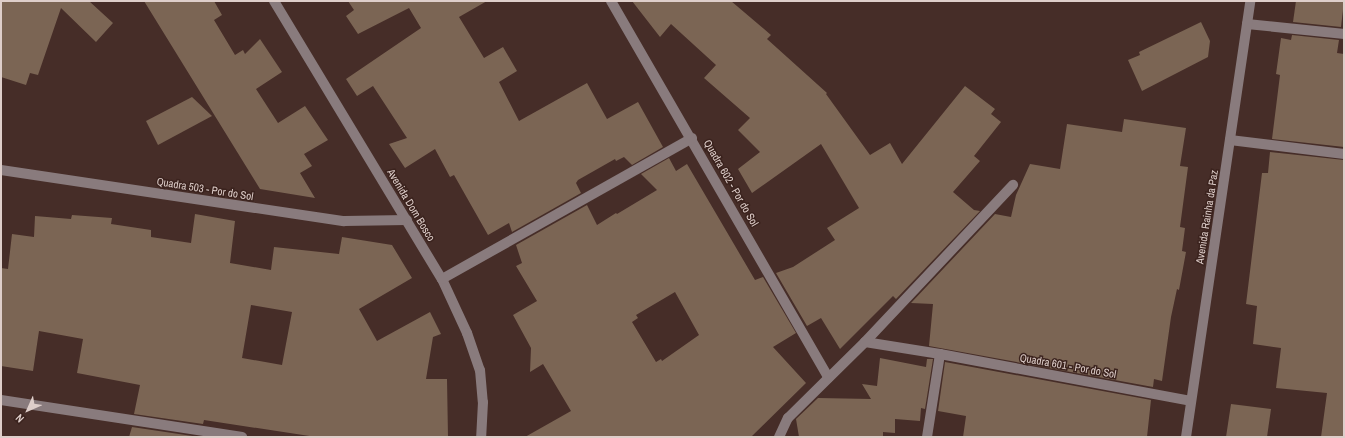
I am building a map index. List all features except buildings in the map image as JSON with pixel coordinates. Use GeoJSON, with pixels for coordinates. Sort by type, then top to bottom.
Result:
{"type":"FeatureCollection","features":[{"type":"Feature","properties":{"kind":"street","name":"Avenida Dom Bosco"},"geometry":{"type":"LineString","coordinates":[[274,1],[442,279],[467,332],[480,370],[484,402],[481,437]]}},
{"type":"Feature","properties":{"kind":"street","name":"Quadra 602 - Por do Sol"},"geometry":{"type":"LineString","coordinates":[[612,1],[829,378]]}},
{"type":"Feature","properties":{"kind":"street","name":"Avenida Rainha da Paz"},"geometry":{"type":"LineString","coordinates":[[1186,437],[1250,1]]}},
{"type":"Feature","properties":{"kind":"street"},"geometry":{"type":"LineString","coordinates":[[1247,24],[1344,34]]}},
{"type":"Feature","properties":{"kind":"street"},"geometry":{"type":"LineString","coordinates":[[442,279],[692,138]]}},
{"type":"Feature","properties":{"kind":"street"},"geometry":{"type":"LineString","coordinates":[[1230,140],[1344,154]]}},
{"type":"Feature","properties":{"kind":"street","name":"Quadra 503 - Por do Sol"},"geometry":{"type":"LineString","coordinates":[[1,170],[344,221],[407,220]]}},
{"type":"Feature","properties":{"kind":"street"},"geometry":{"type":"LineString","coordinates":[[780,437],[788,418],[865,342],[1013,185]]}},
{"type":"Feature","properties":{"kind":"street","name":"Quadra 601 - Por do Sol"},"geometry":{"type":"LineString","coordinates":[[865,342],[940,354],[1191,401]]}},
{"type":"Feature","properties":{"kind":"street"},"geometry":{"type":"LineString","coordinates":[[927,437],[940,354]]}},
{"type":"Feature","properties":{"kind":"street"},"geometry":{"type":"LineString","coordinates":[[1,400],[242,437]]}}]}
